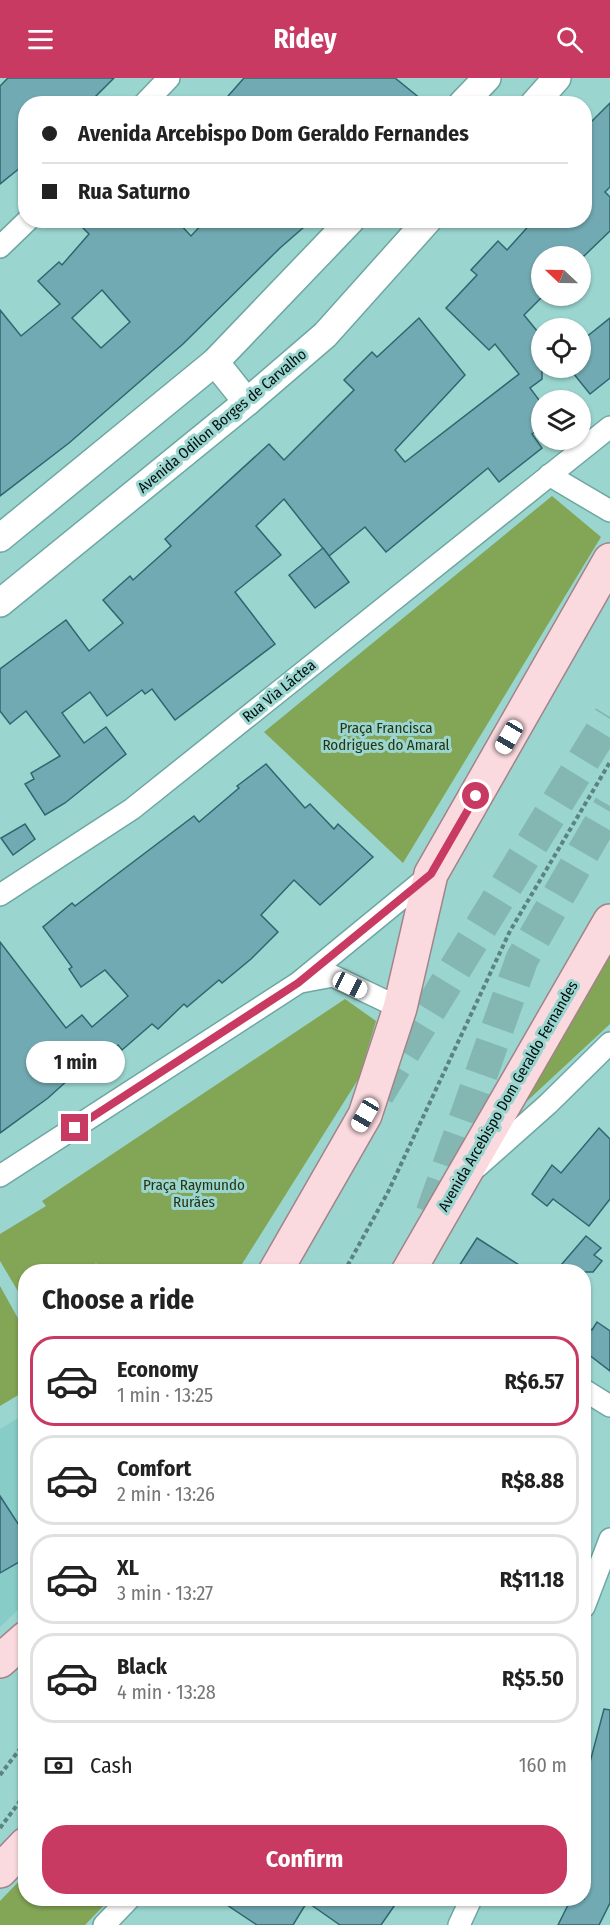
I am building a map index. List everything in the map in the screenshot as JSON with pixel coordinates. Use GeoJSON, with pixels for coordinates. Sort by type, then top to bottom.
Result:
{"type":"FeatureCollection","features":[{"type":"Feature","properties":{"kind":"main road"},"geometry":{"type":"LineString","coordinates":[[280,1264],[365,1115],[400,1008],[431,874],[610,560]]}},
{"type":"Feature","properties":{"kind":"main road","name":"Avenida Arcebispo Dom Geraldo Fernandes"},"geometry":{"type":"LineString","coordinates":[[412,1264],[454,1188],[610,921]]}},
{"type":"Feature","properties":{"kind":"main road"},"geometry":{"type":"LineString","coordinates":[[0,1661],[18,1645]]}},
{"type":"Feature","properties":{"kind":"main road"},"geometry":{"type":"LineString","coordinates":[[0,1871],[18,1852]]}},
{"type":"Feature","properties":{"kind":"street"},"geometry":{"type":"LineString","coordinates":[[151,96],[168,78]]}},
{"type":"Feature","properties":{"kind":"street"},"geometry":{"type":"LineString","coordinates":[[470,96],[487,78]]}},
{"type":"Feature","properties":{"kind":"street"},"geometry":{"type":"LineString","coordinates":[[541,96],[558,78]]}},
{"type":"Feature","properties":{"kind":"street"},"geometry":{"type":"LineString","coordinates":[[0,247],[20,228]]}},
{"type":"Feature","properties":{"kind":"street"},"geometry":{"type":"LineString","coordinates":[[0,538],[215,362],[343,228]]}},
{"type":"Feature","properties":{"kind":"street","name":"Avenida Odilon Borges de Carvalho"},"geometry":{"type":"LineString","coordinates":[[0,603],[247,402],[325,335],[421,228]]}},
{"type":"Feature","properties":{"kind":"street"},"geometry":{"type":"LineString","coordinates":[[215,362],[247,402]]}},
{"type":"Feature","properties":{"kind":"street","name":"Rua Via Láctea"},"geometry":{"type":"LineString","coordinates":[[0,895],[132,809],[610,427]]}},
{"type":"Feature","properties":{"kind":"street"},"geometry":{"type":"LineString","coordinates":[[549,475],[610,511]]}},
{"type":"Feature","properties":{"kind":"street"},"geometry":{"type":"LineString","coordinates":[[0,1176],[298,983],[431,874]]}},
{"type":"Feature","properties":{"kind":"street"},"geometry":{"type":"LineString","coordinates":[[298,983],[333,976],[400,1008]]}},
{"type":"Feature","properties":{"kind":"street"},"geometry":{"type":"LineString","coordinates":[[454,1188],[548,1104],[610,1042]]}},
{"type":"Feature","properties":{"kind":"street"},"geometry":{"type":"LineString","coordinates":[[591,1394],[610,1406]]}},
{"type":"Feature","properties":{"kind":"street"},"geometry":{"type":"LineString","coordinates":[[591,1589],[610,1539]]}},
{"type":"Feature","properties":{"kind":"street"},"geometry":{"type":"LineString","coordinates":[[104,1925],[122,1906]]}},
{"type":"Feature","properties":{"kind":"street"},"geometry":{"type":"LineString","coordinates":[[459,1925],[468,1906]]}},
{"type":"Feature","properties":{"kind":"path"},"geometry":{"type":"LineString","coordinates":[[348,1264],[388,1192],[510,932],[610,762]]}},
{"type":"Feature","properties":{"kind":"path"},"geometry":{"type":"LineString","coordinates":[[0,1775],[18,1751]]}},
{"type":"Feature","properties":{"kind":"path"},"geometry":{"type":"LineString","coordinates":[[0,1828],[18,1804]]}},
{"type":"Feature","properties":{"kind":"shaded area"},"geometry":{"type":"Polygon","coordinates":[[[18,1418],[18,1610],[0,1627],[0,1429],[18,1418]]]}},
{"type":"Feature","properties":{"kind":"green space","name":"Praça Francisca Rodrigues do Amaral"},"geometry":{"type":"Polygon","coordinates":[[[552,496],[601,537],[403,863],[264,732],[552,496]]]}},
{"type":"Feature","properties":{"kind":"green space"},"geometry":{"type":"Polygon","coordinates":[[[610,931],[610,1024],[483,1142],[610,931]]]}},
{"type":"Feature","properties":{"kind":"green space","name":"Praça Raymundo Rurães"},"geometry":{"type":"Polygon","coordinates":[[[345,999],[376,1021],[359,1078],[242,1264],[97,1264],[95,1262],[96,1264],[18,1264],[18,1291],[0,1261],[0,1234],[46,1206],[42,1201],[345,999]]]}},
{"type":"Feature","properties":{"kind":"green space"},"geometry":{"type":"Polygon","coordinates":[[[0,1286],[18,1318],[18,1395],[0,1406],[0,1286]]]}},
{"type":"Feature","properties":{"kind":"green space"},"geometry":{"type":"Polygon","coordinates":[[[18,1882],[18,1906],[103,1906],[85,1925],[0,1925],[0,1901],[18,1882]]]}},
{"type":"Feature","properties":{"kind":"building"},"geometry":{"type":"Polygon","coordinates":[[[8,78],[114,78],[96,96],[18,96],[18,169],[0,184],[0,86],[8,78]]]}},
{"type":"Feature","properties":{"kind":"building"},"geometry":{"type":"Polygon","coordinates":[[[244,78],[395,78],[417,96],[228,96],[244,78]]]}},
{"type":"Feature","properties":{"kind":"building"},"geometry":{"type":"Polygon","coordinates":[[[610,103],[610,187],[605,192],[610,197],[610,231],[591,249],[591,246],[531,246],[531,306],[533,306],[524,315],[531,324],[531,378],[542,378],[530,388],[531,450],[539,450],[499,482],[488,468],[386,552],[365,527],[329,556],[284,499],[256,526],[281,555],[235,592],[275,644],[175,720],[152,689],[145,694],[142,690],[107,716],[90,692],[62,713],[84,743],[106,727],[126,754],[65,803],[45,815],[25,784],[34,779],[31,773],[60,756],[26,711],[10,724],[0,711],[0,669],[66,620],[89,651],[123,623],[103,600],[130,576],[133,580],[171,546],[165,539],[269,444],[284,460],[354,390],[344,380],[372,352],[377,357],[419,318],[465,375],[395,450],[405,462],[519,374],[495,344],[489,350],[446,308],[477,275],[471,270],[498,241],[507,250],[527,228],[592,228],[592,121],[610,103]]]}},
{"type":"Feature","properties":{"kind":"building"},"geometry":{"type":"Polygon","coordinates":[[[83,228],[184,228],[191,236],[198,228],[303,228],[183,344],[69,443],[0,496],[0,310],[21,336],[60,304],[38,281],[59,262],[62,265],[89,234],[83,228]],[[102,290],[72,318],[101,348],[130,322],[102,290]]]}},
{"type":"Feature","properties":{"kind":"building"},"geometry":{"type":"Polygon","coordinates":[[[610,318],[610,378],[591,393],[591,390],[587,390],[577,378],[591,378],[591,333],[610,318]]]}},
{"type":"Feature","properties":{"kind":"building"},"geometry":{"type":"Polygon","coordinates":[[[323,548],[349,582],[315,608],[289,575],[323,548]]]}},
{"type":"Feature","properties":{"kind":"building"},"geometry":{"type":"Polygon","coordinates":[[[266,764],[305,808],[310,804],[334,829],[338,824],[373,857],[320,905],[294,880],[261,915],[278,932],[251,959],[222,983],[219,980],[187,1007],[184,1004],[158,1029],[152,1024],[122,1050],[118,1045],[82,1074],[79,1070],[48,1098],[0,1133],[0,942],[66,1028],[82,1015],[92,1027],[128,996],[105,970],[81,987],[69,969],[72,967],[43,927],[72,903],[75,906],[194,816],[199,822],[239,788],[237,786],[266,764]]]}},
{"type":"Feature","properties":{"kind":"building"},"geometry":{"type":"Polygon","coordinates":[[[25,824],[35,839],[13,855],[1,838],[25,824]]]}},
{"type":"Feature","properties":{"kind":"building"},"geometry":{"type":"Polygon","coordinates":[[[599,1128],[610,1139],[610,1199],[589,1226],[553,1199],[547,1206],[532,1194],[552,1165],[561,1173],[599,1128]]]}},
{"type":"Feature","properties":{"kind":"building"},"geometry":{"type":"Polygon","coordinates":[[[586,1236],[601,1248],[594,1255],[602,1261],[593,1272],[591,1272],[591,1264],[562,1264],[586,1236]]]}},
{"type":"Feature","properties":{"kind":"building"},"geometry":{"type":"Polygon","coordinates":[[[477,1238],[518,1264],[460,1264],[477,1238]]]}},
{"type":"Feature","properties":{"kind":"building"},"geometry":{"type":"Polygon","coordinates":[[[597,1322],[610,1331],[610,1371],[591,1356],[592,1330],[597,1322]]]}},
{"type":"Feature","properties":{"kind":"building"},"geometry":{"type":"Polygon","coordinates":[[[0,1496],[18,1524],[18,1563],[0,1573],[0,1496]]]}},
{"type":"Feature","properties":{"kind":"building"},"geometry":{"type":"Polygon","coordinates":[[[604,1709],[610,1710],[610,1903],[599,1925],[558,1925],[568,1906],[591,1906],[591,1758],[604,1709]]]}},
{"type":"Feature","properties":{"kind":"building"},"geometry":{"type":"Polygon","coordinates":[[[228,1906],[305,1906],[293,1925],[257,1925],[228,1906]]]}},
{"type":"Feature","properties":{"kind":"building"},"geometry":{"type":"Polygon","coordinates":[[[313,1906],[394,1906],[381,1925],[340,1925],[313,1906]]]}},
{"type":"Feature","properties":{"kind":"tunnel"},"geometry":{"type":"LineString","coordinates":[[378,1094],[610,717]]}},
{"type":"Feature","properties":{"kind":"tunnel"},"geometry":{"type":"LineString","coordinates":[[432,1213],[522,959],[610,806]]}},
{"type":"Feature","properties":{"kind":"route"},"geometry":{"type":"LineString","coordinates":[[75,1128],[298,983],[431,874],[476,796]]}}]}
